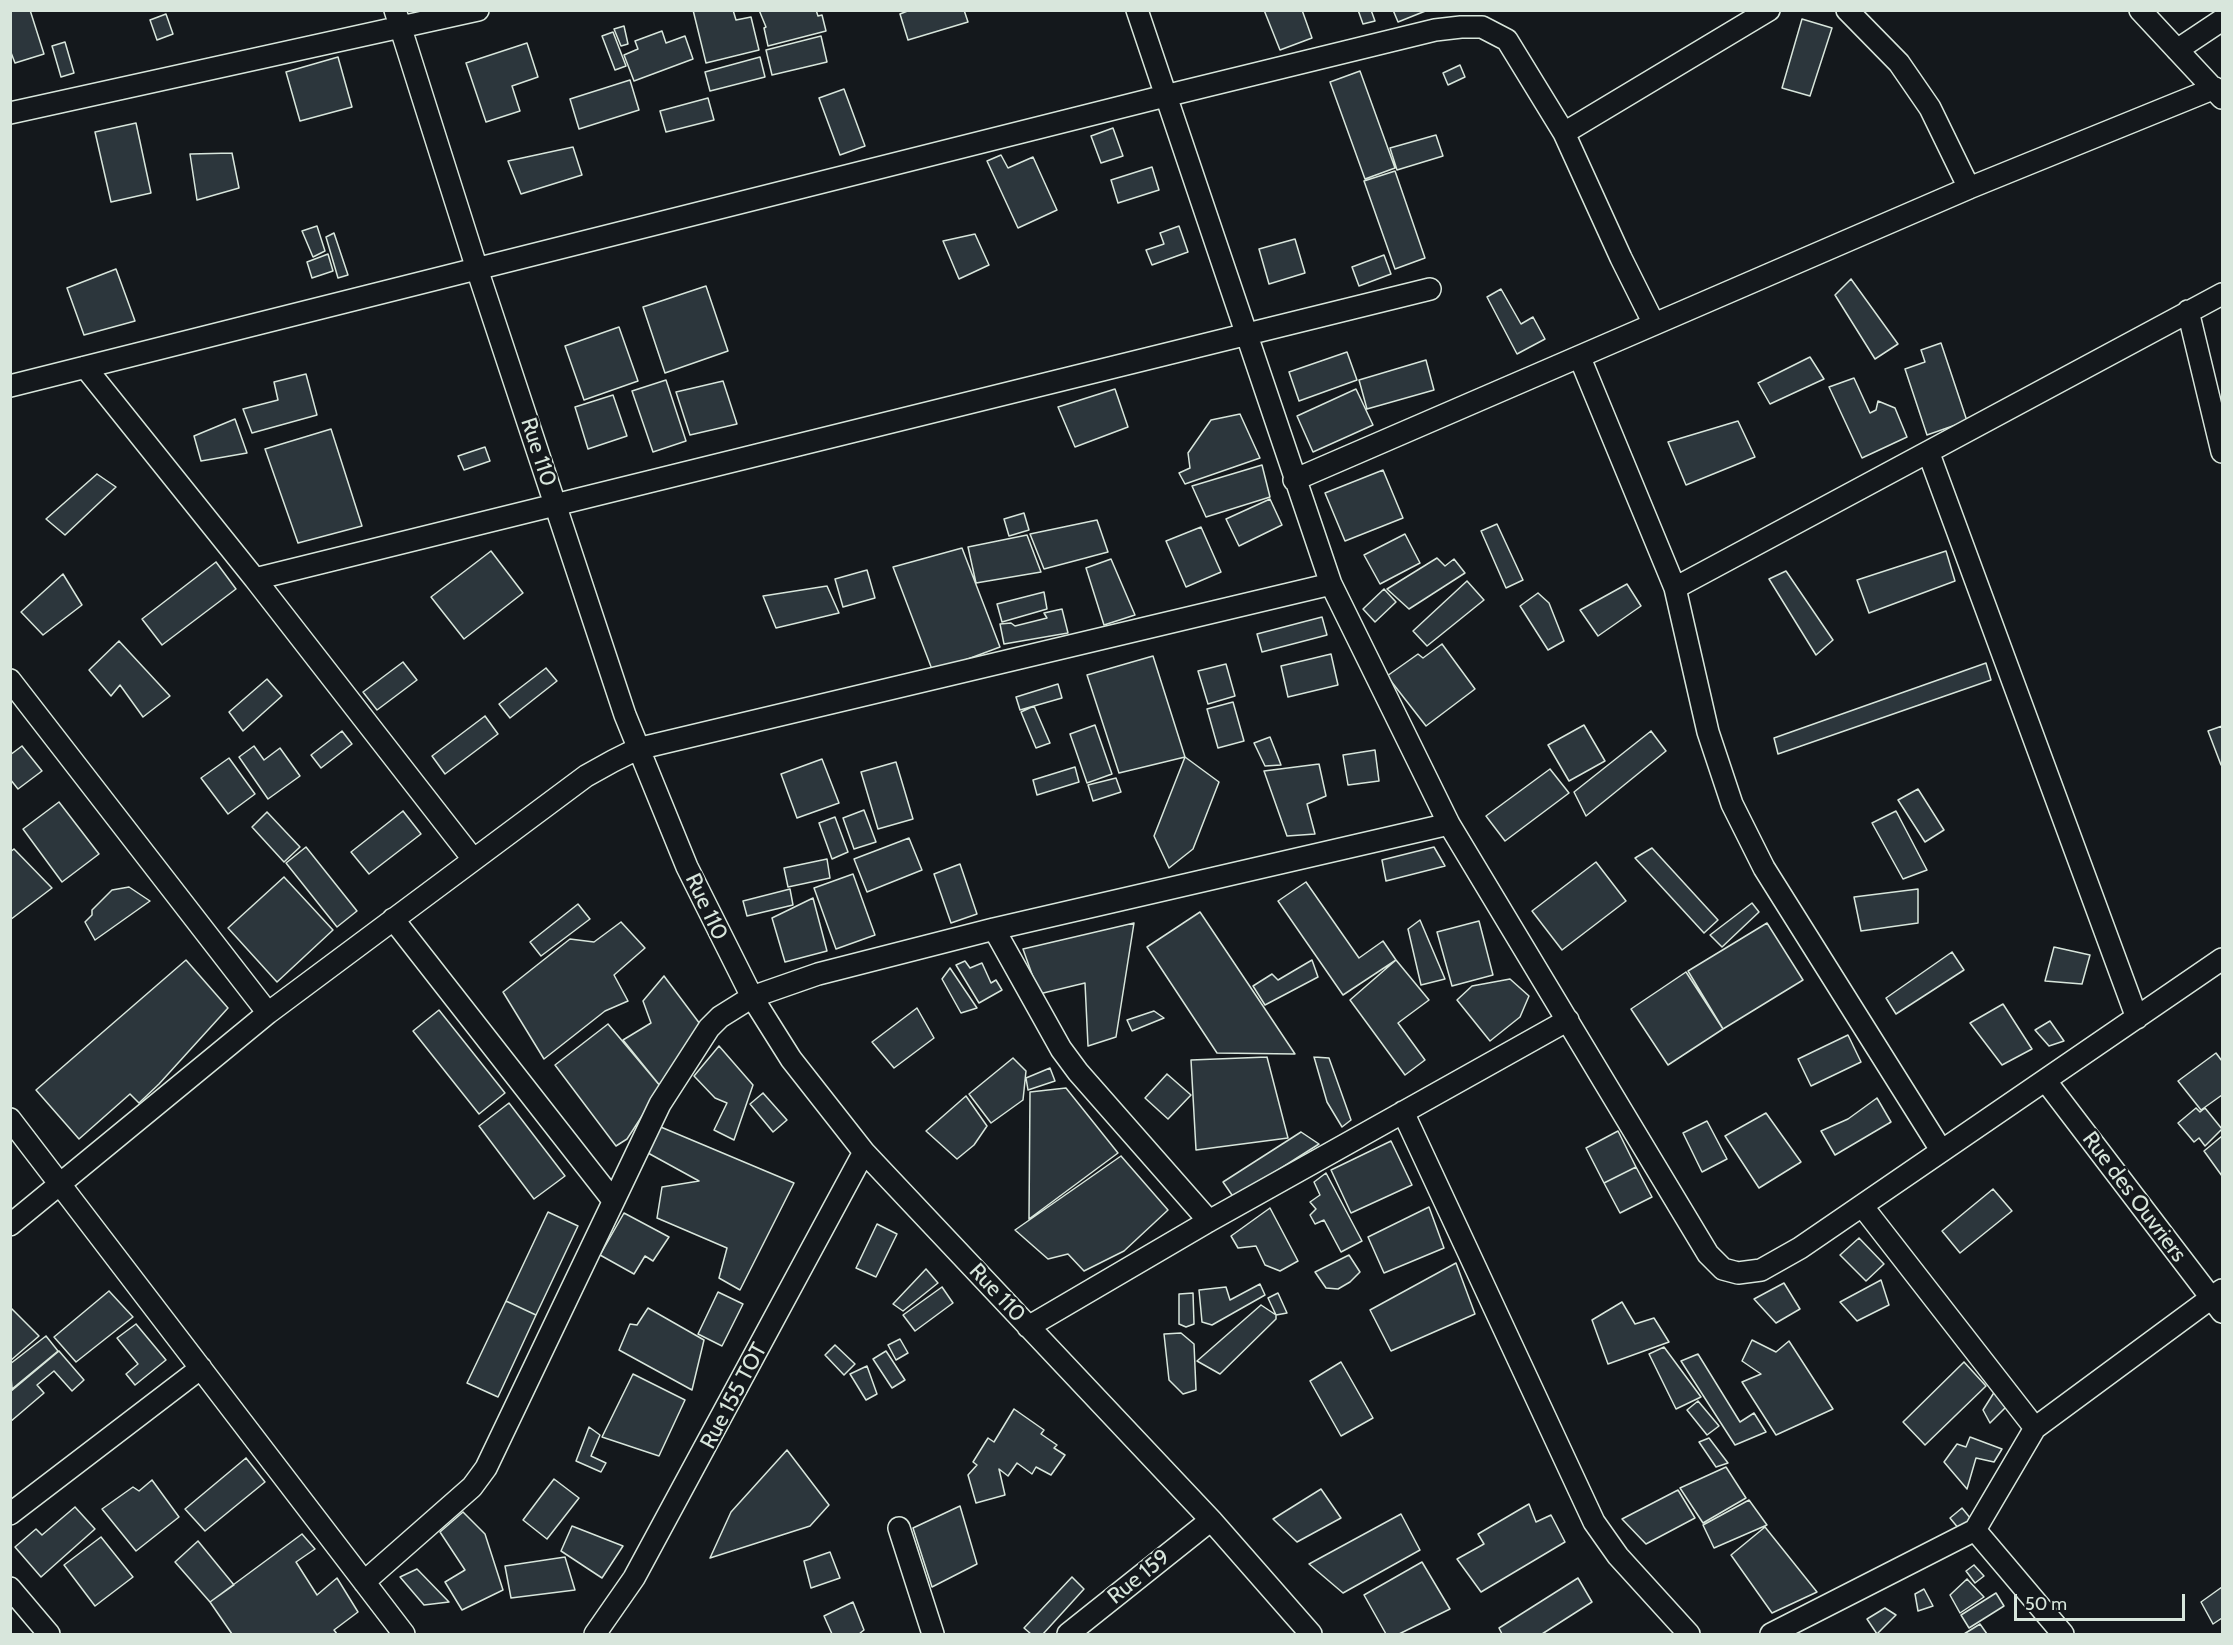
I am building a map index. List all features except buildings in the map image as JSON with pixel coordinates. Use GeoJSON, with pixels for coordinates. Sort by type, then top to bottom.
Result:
{"type":"FeatureCollection","features":[{"type":"Feature","properties":{"kind":"street"},"geometry":{"type":"LineString","coordinates":[[10,113],[398,20],[478,10]]}},
{"type":"Feature","properties":{"kind":"street"},"geometry":{"type":"LineString","coordinates":[[1137,10],[1331,584],[1449,824],[1708,1254],[1723,1269],[1738,1273],[1761,1270],[1800,1248],[2223,960]]}},
{"type":"Feature","properties":{"kind":"street"},"geometry":{"type":"LineString","coordinates":[[1564,133],[1769,10]]}},
{"type":"Feature","properties":{"kind":"street"},"geometry":{"type":"LineString","coordinates":[[1847,10],[1899,63],[1930,108],[1969,188]]}},
{"type":"Feature","properties":{"kind":"street"},"geometry":{"type":"LineString","coordinates":[[1294,480],[1969,188],[2219,94],[2140,10]]}},
{"type":"Feature","properties":{"kind":"street","name":"Rue 110"},"geometry":{"type":"LineString","coordinates":[[398,20],[477,269],[637,749],[687,867],[752,997],[792,1059],[864,1152],[1211,1520],[1311,1635]]}},
{"type":"Feature","properties":{"kind":"street"},"geometry":{"type":"LineString","coordinates":[[2177,50],[2223,20]]}},
{"type":"Feature","properties":{"kind":"street"},"geometry":{"type":"LineString","coordinates":[[10,386],[1435,30],[1482,27],[1507,40],[1564,133],[1654,324]]}},
{"type":"Feature","properties":{"kind":"street"},"geometry":{"type":"LineString","coordinates":[[255,579],[1430,289]]}},
{"type":"Feature","properties":{"kind":"street"},"geometry":{"type":"LineString","coordinates":[[1675,588],[1929,454],[2188,310],[2223,294]]}},
{"type":"Feature","properties":{"kind":"street"},"geometry":{"type":"LineString","coordinates":[[2188,310],[2223,452]]}},
{"type":"Feature","properties":{"kind":"street"},"geometry":{"type":"LineString","coordinates":[[1580,358],[1675,588],[1708,732],[1732,804],[1764,868],[1941,1150]]}},
{"type":"Feature","properties":{"kind":"street"},"geometry":{"type":"LineString","coordinates":[[85,367],[255,579],[473,859]]}},
{"type":"Feature","properties":{"kind":"street"},"geometry":{"type":"LineString","coordinates":[[1929,454],[2137,1018]]}},
{"type":"Feature","properties":{"kind":"street"},"geometry":{"type":"LineString","coordinates":[[10,1224],[268,1013],[586,776],[637,749],[1331,584]]}},
{"type":"Feature","properties":{"kind":"street"},"geometry":{"type":"LineString","coordinates":[[10,680],[268,1013]]}},
{"type":"Feature","properties":{"kind":"street"},"geometry":{"type":"LineString","coordinates":[[364,1582],[472,1487],[486,1468],[612,1199],[660,1104],[709,1028],[752,997],[818,974],[994,929],[1449,824]]}},
{"type":"Feature","properties":{"kind":"street"},"geometry":{"type":"LineString","coordinates":[[393,920],[612,1199]]}},
{"type":"Feature","properties":{"kind":"street"},"geometry":{"type":"LineString","coordinates":[[994,929],[1061,1049],[1078,1072],[1209,1221]]}},
{"type":"Feature","properties":{"kind":"street"},"geometry":{"type":"LineString","coordinates":[[1028,1327],[1209,1221],[1568,1020]]}},
{"type":"Feature","properties":{"kind":"street","name":"Rue des Ouvriers"},"geometry":{"type":"LineString","coordinates":[[2045,1080],[2219,1300]]}},
{"type":"Feature","properties":{"kind":"street"},"geometry":{"type":"LineString","coordinates":[[1403,1112],[1594,1522],[1618,1556],[1689,1635]]}},
{"type":"Feature","properties":{"kind":"street"},"geometry":{"type":"LineString","coordinates":[[10,1119],[404,1635]]}},
{"type":"Feature","properties":{"kind":"street","name":"Rue 155 TOT"},"geometry":{"type":"LineString","coordinates":[[595,1635],[634,1578],[864,1152]]}},
{"type":"Feature","properties":{"kind":"street"},"geometry":{"type":"LineString","coordinates":[[1863,1207],[2035,1428]]}},
{"type":"Feature","properties":{"kind":"street"},"geometry":{"type":"LineString","coordinates":[[1771,1635],[1975,1530],[2035,1428],[2219,1300]]}},
{"type":"Feature","properties":{"kind":"street"},"geometry":{"type":"LineString","coordinates":[[10,1514],[201,1368]]}},
{"type":"Feature","properties":{"kind":"street","name":"Rue 159"},"geometry":{"type":"LineString","coordinates":[[1068,1635],[1211,1520]]}},
{"type":"Feature","properties":{"kind":"street"},"geometry":{"type":"LineString","coordinates":[[898,1528],[933,1635]]}},
{"type":"Feature","properties":{"kind":"street"},"geometry":{"type":"LineString","coordinates":[[1975,1530],[2063,1635]]}},
{"type":"Feature","properties":{"kind":"street"},"geometry":{"type":"LineString","coordinates":[[10,1588],[48,1635]]}}]}
